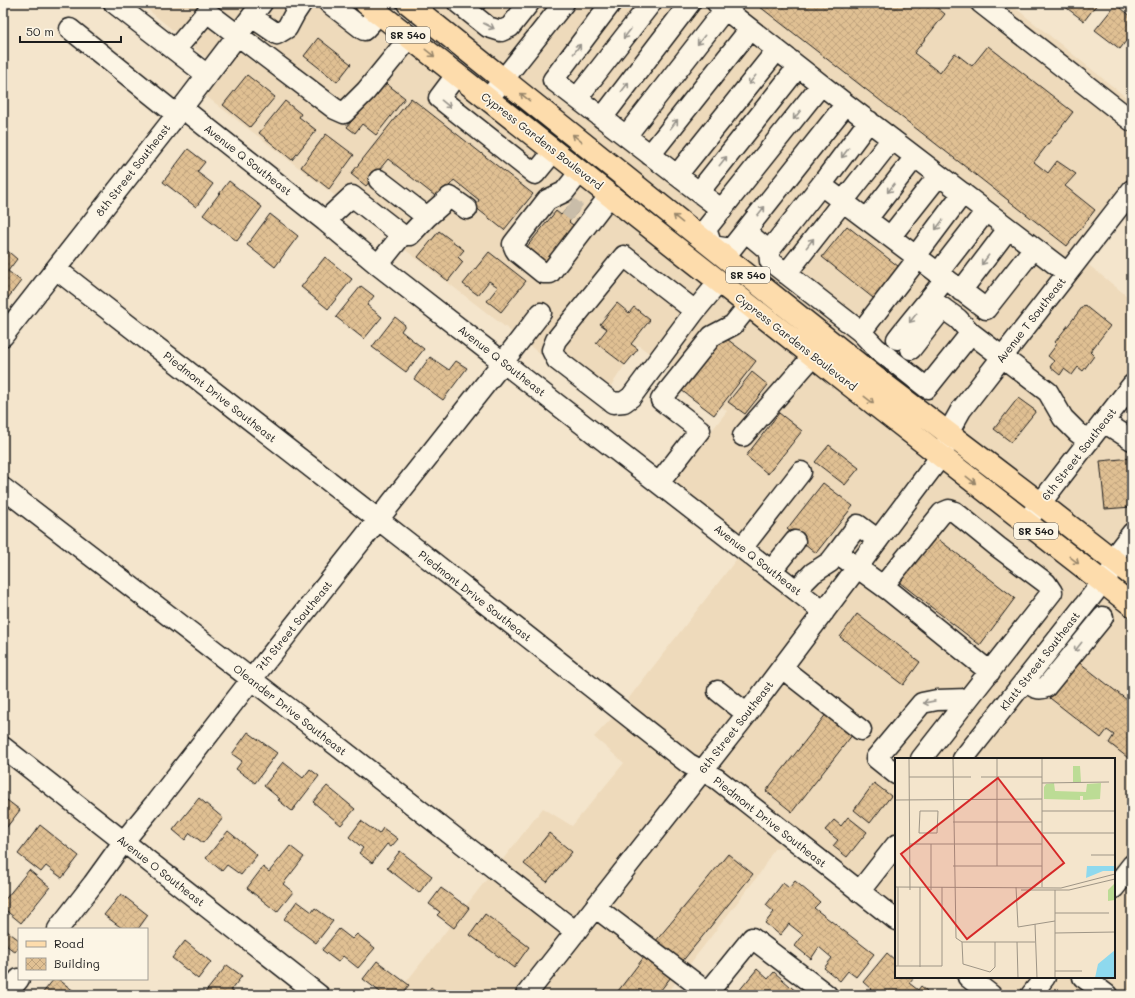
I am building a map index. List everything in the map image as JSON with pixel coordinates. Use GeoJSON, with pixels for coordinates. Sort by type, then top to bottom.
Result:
{"type":"FeatureCollection","features":[{"type":"Feature","properties":{"kind":"main road","name":"Cypress Gardens Boulevard"},"geometry":{"type":"LineString","coordinates":[[408,3],[848,355],[1121,566]]}},
{"type":"Feature","properties":{"kind":"main road","name":"Cypress Gardens Boulevard"},"geometry":{"type":"LineString","coordinates":[[373,8],[749,306],[1132,605]]}},
{"type":"Feature","properties":{"kind":"main road"},"geometry":{"type":"LineString","coordinates":[[641,220],[659,227],[692,246],[703,250],[712,246]]}},
{"type":"Feature","properties":{"kind":"main road"},"geometry":{"type":"LineString","coordinates":[[719,282],[727,281],[745,288],[810,337],[821,344],[848,355]]}},
{"type":"Feature","properties":{"kind":"street"},"geometry":{"type":"LineString","coordinates":[[114,3],[207,75]]}},
{"type":"Feature","properties":{"kind":"street"},"geometry":{"type":"LineString","coordinates":[[257,10],[277,34],[287,28],[301,3]]}},
{"type":"Feature","properties":{"kind":"street"},"geometry":{"type":"LineString","coordinates":[[329,3],[364,30],[373,8]]}},
{"type":"Feature","properties":{"kind":"street"},"geometry":{"type":"LineString","coordinates":[[458,3],[488,27],[501,31],[510,27],[527,4],[549,23]]}},
{"type":"Feature","properties":{"kind":"street"},"geometry":{"type":"LineString","coordinates":[[474,126],[504,80],[564,3]]}},
{"type":"Feature","properties":{"kind":"street"},"geometry":{"type":"LineString","coordinates":[[611,3],[553,80],[722,210]]}},
{"type":"Feature","properties":{"kind":"street"},"geometry":{"type":"LineString","coordinates":[[577,98],[650,3]]}},
{"type":"Feature","properties":{"kind":"street"},"geometry":{"type":"LineString","coordinates":[[602,118],[690,3]]}},
{"type":"Feature","properties":{"kind":"street"},"geometry":{"type":"LineString","coordinates":[[981,3],[1132,121]]}},
{"type":"Feature","properties":{"kind":"street"},"geometry":{"type":"LineString","coordinates":[[626,136],[721,6],[821,85],[1067,274]]}},
{"type":"Feature","properties":{"kind":"street"},"geometry":{"type":"LineString","coordinates":[[175,50],[201,8],[335,109],[344,113],[366,91],[410,37]]}},
{"type":"Feature","properties":{"kind":"street","name":"8th Street Southeast"},"geometry":{"type":"LineString","coordinates":[[3,336],[257,10]]}},
{"type":"Feature","properties":{"kind":"street","name":"Avenue Q Southeast"},"geometry":{"type":"LineString","coordinates":[[70,29],[325,221],[378,265],[824,612]]}},
{"type":"Feature","properties":{"kind":"street"},"geometry":{"type":"LineString","coordinates":[[650,155],[750,29]]}},
{"type":"Feature","properties":{"kind":"street"},"geometry":{"type":"LineString","coordinates":[[677,175],[777,50]]}},
{"type":"Feature","properties":{"kind":"street"},"geometry":{"type":"LineString","coordinates":[[698,192],[798,67]]}},
{"type":"Feature","properties":{"kind":"street"},"geometry":{"type":"LineString","coordinates":[[457,74],[439,98],[474,126],[535,174],[554,151]]}},
{"type":"Feature","properties":{"kind":"street"},"geometry":{"type":"LineString","coordinates":[[821,85],[706,229],[712,246],[731,249],[846,104]]}},
{"type":"Feature","properties":{"kind":"street"},"geometry":{"type":"LineString","coordinates":[[869,121],[769,251],[770,261],[861,332],[876,348],[898,351],[927,388]]}},
{"type":"Feature","properties":{"kind":"street"},"geometry":{"type":"LineString","coordinates":[[786,274],[892,139]]}},
{"type":"Feature","properties":{"kind":"street"},"geometry":{"type":"LineString","coordinates":[[867,219],[915,157]]}},
{"type":"Feature","properties":{"kind":"street"},"geometry":{"type":"LineString","coordinates":[[580,172],[564,192],[572,210],[610,195]]}},
{"type":"Feature","properties":{"kind":"street"},"geometry":{"type":"LineString","coordinates":[[890,237],[939,175]]}},
{"type":"Feature","properties":{"kind":"street"},"geometry":{"type":"LineString","coordinates":[[379,180],[427,217]]}},
{"type":"Feature","properties":{"kind":"street"},"geometry":{"type":"LineString","coordinates":[[821,185],[986,309],[1034,248]]}},
{"type":"Feature","properties":{"kind":"street","name":"Avenue T Southeast"},"geometry":{"type":"LineString","coordinates":[[941,456],[950,435],[952,426],[961,410],[1132,190]]}},
{"type":"Feature","properties":{"kind":"street"},"geometry":{"type":"LineString","coordinates":[[861,332],[918,258],[921,249],[963,193]]}},
{"type":"Feature","properties":{"kind":"street"},"geometry":{"type":"LineString","coordinates":[[325,221],[352,196],[402,235],[410,235],[427,217],[450,197],[467,209]]}},
{"type":"Feature","properties":{"kind":"street"},"geometry":{"type":"LineString","coordinates":[[871,373],[898,351],[937,303],[941,276],[986,211]]}},
{"type":"Feature","properties":{"kind":"street"},"geometry":{"type":"LineString","coordinates":[[961,290],[1008,229]]}},
{"type":"Feature","properties":{"kind":"street"},"geometry":{"type":"LineString","coordinates":[[745,231],[769,251]]}},
{"type":"Feature","properties":{"kind":"street"},"geometry":{"type":"LineString","coordinates":[[378,265],[402,235]]}},
{"type":"Feature","properties":{"kind":"street"},"geometry":{"type":"LineString","coordinates":[[695,311],[624,256],[556,340],[552,350],[557,360],[613,402],[624,402],[631,397],[695,311],[719,282]]}},
{"type":"Feature","properties":{"kind":"street","name":"Piedmont Drive Southeast"},"geometry":{"type":"LineString","coordinates":[[56,269],[433,562],[689,764],[717,779],[895,919]]}},
{"type":"Feature","properties":{"kind":"street"},"geometry":{"type":"LineString","coordinates":[[937,303],[958,319],[971,333],[1048,392],[1063,418],[1078,433],[1089,441]]}},
{"type":"Feature","properties":{"kind":"street"},"geometry":{"type":"LineString","coordinates":[[659,483],[700,430],[662,400],[712,336],[733,325],[749,306]]}},
{"type":"Feature","properties":{"kind":"street","name":"7th Street Southeast"},"geometry":{"type":"LineString","coordinates":[[59,928],[124,841],[541,313]]}},
{"type":"Feature","properties":{"kind":"street"},"geometry":{"type":"LineString","coordinates":[[913,406],[971,333]]}},
{"type":"Feature","properties":{"kind":"street"},"geometry":{"type":"LineString","coordinates":[[742,436],[813,356]]}},
{"type":"Feature","properties":{"kind":"street","name":"6th Street Southeast"},"geometry":{"type":"LineString","coordinates":[[1026,522],[1132,385]]}},
{"type":"Feature","properties":{"kind":"street"},"geometry":{"type":"LineString","coordinates":[[1104,422],[1132,440]]}},
{"type":"Feature","properties":{"kind":"street","name":"6th Street Southeast"},"geometry":{"type":"LineString","coordinates":[[526,995],[747,714],[941,456]]}},
{"type":"Feature","properties":{"kind":"street"},"geometry":{"type":"LineString","coordinates":[[742,548],[801,472]]}},
{"type":"Feature","properties":{"kind":"street","name":"Oleander Drive Southeast"},"geometry":{"type":"LineString","coordinates":[[3,488],[576,932]]}},
{"type":"Feature","properties":{"kind":"street"},"geometry":{"type":"LineString","coordinates":[[883,586],[939,516],[948,510],[955,512],[1046,583],[1052,592],[922,758]]}},
{"type":"Feature","properties":{"kind":"street"},"geometry":{"type":"LineString","coordinates":[[796,590],[813,573],[830,562],[858,525],[878,540]]}},
{"type":"Feature","properties":{"kind":"street","name":"Klatt Street Southeast"},"geometry":{"type":"LineString","coordinates":[[964,758],[1103,582],[1121,566],[1132,533]]}},
{"type":"Feature","properties":{"kind":"street"},"geometry":{"type":"LineString","coordinates":[[771,571],[794,541]]}},
{"type":"Feature","properties":{"kind":"street"},"geometry":{"type":"LineString","coordinates":[[837,553],[883,586],[990,672]]}},
{"type":"Feature","properties":{"kind":"street"},"geometry":{"type":"LineString","coordinates":[[1043,604],[1070,623]]}},
{"type":"Feature","properties":{"kind":"street"},"geometry":{"type":"LineString","coordinates":[[1025,681],[1036,688],[1041,689],[1046,687],[1103,617]]}},
{"type":"Feature","properties":{"kind":"street"},"geometry":{"type":"LineString","coordinates":[[782,668],[861,730]]}},
{"type":"Feature","properties":{"kind":"street"},"geometry":{"type":"LineString","coordinates":[[718,691],[747,714]]}},
{"type":"Feature","properties":{"kind":"street"},"geometry":{"type":"LineString","coordinates":[[895,773],[876,758],[922,703],[971,696],[999,714]]}},
{"type":"Feature","properties":{"kind":"street","name":"Avenue O Southeast"},"geometry":{"type":"LineString","coordinates":[[3,747],[319,995]]}},
{"type":"Feature","properties":{"kind":"street"},"geometry":{"type":"LineString","coordinates":[[859,892],[895,845]]}},
{"type":"Feature","properties":{"kind":"street"},"geometry":{"type":"LineString","coordinates":[[1115,887],[1132,865]]}},
{"type":"Feature","properties":{"kind":"street"},"geometry":{"type":"LineString","coordinates":[[595,907],[707,994],[752,938],[827,995]]}},
{"type":"Feature","properties":{"kind":"street"},"geometry":{"type":"LineString","coordinates":[[969,978],[991,995]]}},
{"type":"Feature","properties":{"kind":"street"},"geometry":{"type":"LineString","coordinates":[[1031,995],[1044,978]]}},
{"type":"Feature","properties":{"kind":"street"},"geometry":{"type":"LineString","coordinates":[[1084,978],[1107,995]]}},
{"type":"Feature","properties":{"kind":"street"},"geometry":{"type":"LineString","coordinates":[[6,995],[18,980]]}},
{"type":"Feature","properties":{"kind":"shaded area"},"geometry":{"type":"Polygon","coordinates":[[[140,3],[253,3],[209,60],[140,3]]]}},
{"type":"Feature","properties":{"kind":"shaded area"},"geometry":{"type":"Polygon","coordinates":[[[271,3],[353,3],[930,458],[823,602],[671,483],[727,411],[638,345],[601,401],[202,93],[271,3]]]}},
{"type":"Feature","properties":{"kind":"shaded area"},"geometry":{"type":"Polygon","coordinates":[[[421,3],[555,3],[503,69],[421,3]]]}},
{"type":"Feature","properties":{"kind":"shaded area"},"geometry":{"type":"Polygon","coordinates":[[[573,3],[1009,3],[1132,102],[1132,179],[955,405],[946,422],[514,78],[573,3]]]}},
{"type":"Feature","properties":{"kind":"shaded area"},"geometry":{"type":"Polygon","coordinates":[[[1085,262],[1132,300],[1132,374],[1040,493],[959,428],[1085,262]]]}},
{"type":"Feature","properties":{"kind":"shaded area"},"geometry":{"type":"Polygon","coordinates":[[[1113,421],[1132,435],[1132,565],[1051,502],[1113,421]]]}},
{"type":"Feature","properties":{"kind":"shaded area"},"geometry":{"type":"Polygon","coordinates":[[[941,467],[1092,584],[956,758],[895,758],[895,835],[859,881],[714,768],[941,467]]]}},
{"type":"Feature","properties":{"kind":"shaded area"},"geometry":{"type":"Polygon","coordinates":[[[739,556],[814,614],[701,761],[625,703],[739,556]]]}},
{"type":"Feature","properties":{"kind":"shaded area"},"geometry":{"type":"Polygon","coordinates":[[[1103,593],[1132,615],[1132,854],[1115,876],[1115,758],[974,758],[1103,593]]]}},
{"type":"Feature","properties":{"kind":"shaded area"},"geometry":{"type":"Polygon","coordinates":[[[615,715],[691,774],[575,922],[500,863],[543,808],[572,826],[624,763],[594,737],[615,715]]]}},
{"type":"Feature","properties":{"kind":"shaded area"},"geometry":{"type":"Polygon","coordinates":[[[704,780],[895,930],[788,847],[774,849],[760,873],[666,995],[535,995],[704,780]]]}},
{"type":"Feature","properties":{"kind":"shaded area"},"geometry":{"type":"Polygon","coordinates":[[[895,857],[895,910],[869,890],[895,857]]]}},
{"type":"Feature","properties":{"kind":"shaded area"},"geometry":{"type":"Polygon","coordinates":[[[490,875],[565,934],[517,995],[396,995],[490,875]]]}},
{"type":"Feature","properties":{"kind":"shaded area"},"geometry":{"type":"Polygon","coordinates":[[[1132,881],[1132,995],[1044,995],[1057,978],[1115,978],[1115,903],[1132,881]]]}},
{"type":"Feature","properties":{"kind":"shaded area"},"geometry":{"type":"Polygon","coordinates":[[[982,978],[1035,978],[1022,995],[1004,995],[982,978]]]}},
{"type":"Feature","properties":{"kind":"building"},"geometry":{"type":"Polygon","coordinates":[[[476,3],[489,3],[484,9],[476,3]]]}},
{"type":"Feature","properties":{"kind":"building"},"geometry":{"type":"Polygon","coordinates":[[[755,3],[931,3],[945,14],[914,53],[940,73],[955,53],[972,66],[988,46],[1073,112],[1034,162],[1048,173],[1057,161],[1076,174],[1065,186],[1095,210],[1067,246],[755,3]]]}},
{"type":"Feature","properties":{"kind":"building"},"geometry":{"type":"Polygon","coordinates":[[[1060,3],[1098,3],[1084,21],[1060,3]]]}},
{"type":"Feature","properties":{"kind":"building"},"geometry":{"type":"Polygon","coordinates":[[[1116,4],[1132,17],[1132,44],[1126,41],[1120,49],[1095,30],[1116,4]]]}},
{"type":"Feature","properties":{"kind":"building"},"geometry":{"type":"Polygon","coordinates":[[[318,38],[351,64],[337,82],[304,56],[318,38]]]}},
{"type":"Feature","properties":{"kind":"building"},"geometry":{"type":"Polygon","coordinates":[[[247,75],[275,97],[250,127],[223,105],[247,75]]]}},
{"type":"Feature","properties":{"kind":"building"},"geometry":{"type":"Polygon","coordinates":[[[383,81],[405,98],[376,135],[362,124],[355,133],[347,127],[383,81]]]}},
{"type":"Feature","properties":{"kind":"building"},"geometry":{"type":"Polygon","coordinates":[[[411,98],[533,194],[504,230],[475,207],[479,200],[454,180],[439,199],[388,159],[366,186],[351,174],[411,98]]]}},
{"type":"Feature","properties":{"kind":"building"},"geometry":{"type":"Polygon","coordinates":[[[285,101],[301,114],[299,117],[316,130],[292,160],[259,133],[285,101]]]}},
{"type":"Feature","properties":{"kind":"building"},"geometry":{"type":"Polygon","coordinates":[[[326,134],[354,155],[329,189],[301,167],[326,134]]]}},
{"type":"Feature","properties":{"kind":"building"},"geometry":{"type":"Polygon","coordinates":[[[188,149],[205,162],[197,172],[213,184],[196,207],[163,182],[188,149]]]}},
{"type":"Feature","properties":{"kind":"building"},"geometry":{"type":"Polygon","coordinates":[[[229,181],[262,207],[237,241],[203,215],[229,181]]]}},
{"type":"Feature","properties":{"kind":"building"},"geometry":{"type":"Polygon","coordinates":[[[571,204],[578,211],[569,222],[577,228],[545,266],[525,249],[556,211],[561,215],[571,204]]]}},
{"type":"Feature","properties":{"kind":"building"},"geometry":{"type":"Polygon","coordinates":[[[270,214],[298,236],[275,267],[247,245],[270,214]]]}},
{"type":"Feature","properties":{"kind":"building"},"geometry":{"type":"Polygon","coordinates":[[[847,226],[903,270],[878,302],[822,257],[847,226]]]}},
{"type":"Feature","properties":{"kind":"building"},"geometry":{"type":"Polygon","coordinates":[[[439,231],[464,250],[458,257],[463,262],[448,281],[418,257],[439,231]]]}},
{"type":"Feature","properties":{"kind":"building"},"geometry":{"type":"Polygon","coordinates":[[[3,247],[17,259],[8,271],[21,281],[8,298],[3,293],[3,247]]]}},
{"type":"Feature","properties":{"kind":"building"},"geometry":{"type":"Polygon","coordinates":[[[489,252],[526,281],[501,312],[487,301],[498,287],[489,281],[478,295],[463,284],[489,252]]]}},
{"type":"Feature","properties":{"kind":"building"},"geometry":{"type":"Polygon","coordinates":[[[325,257],[352,279],[328,309],[301,287],[325,257]]]}},
{"type":"Feature","properties":{"kind":"building"},"geometry":{"type":"Polygon","coordinates":[[[361,286],[374,296],[367,305],[382,317],[364,339],[336,317],[361,286]]]}},
{"type":"Feature","properties":{"kind":"building"},"geometry":{"type":"Polygon","coordinates":[[[617,303],[629,313],[634,307],[650,320],[631,344],[638,349],[625,365],[596,343],[607,329],[600,324],[617,303]]]}},
{"type":"Feature","properties":{"kind":"building"},"geometry":{"type":"Polygon","coordinates":[[[1084,305],[1110,326],[1090,352],[1094,356],[1083,371],[1078,367],[1072,375],[1064,369],[1060,375],[1050,367],[1054,361],[1048,356],[1057,344],[1055,342],[1084,305]]]}},
{"type":"Feature","properties":{"kind":"building"},"geometry":{"type":"Polygon","coordinates":[[[395,317],[405,325],[401,331],[424,349],[406,372],[372,347],[395,317]]]}},
{"type":"Feature","properties":{"kind":"building"},"geometry":{"type":"Polygon","coordinates":[[[723,336],[756,361],[714,415],[681,390],[723,336]]]}},
{"type":"Feature","properties":{"kind":"building"},"geometry":{"type":"Polygon","coordinates":[[[430,357],[449,370],[456,361],[467,368],[443,400],[414,379],[430,357]]]}},
{"type":"Feature","properties":{"kind":"building"},"geometry":{"type":"Polygon","coordinates":[[[752,372],[768,385],[745,414],[728,402],[752,372]]]}},
{"type":"Feature","properties":{"kind":"building"},"geometry":{"type":"Polygon","coordinates":[[[1018,398],[1036,411],[1011,442],[994,429],[1018,398]]]}},
{"type":"Feature","properties":{"kind":"building"},"geometry":{"type":"Polygon","coordinates":[[[779,413],[802,431],[768,474],[746,456],[779,413]]]}},
{"type":"Feature","properties":{"kind":"building"},"geometry":{"type":"Polygon","coordinates":[[[829,445],[859,468],[845,485],[815,462],[829,445]]]}},
{"type":"Feature","properties":{"kind":"building"},"geometry":{"type":"Polygon","coordinates":[[[1132,458],[1132,507],[1105,509],[1100,461],[1132,458]]]}},
{"type":"Feature","properties":{"kind":"building"},"geometry":{"type":"Polygon","coordinates":[[[823,483],[853,506],[816,553],[787,529],[823,483]]]}},
{"type":"Feature","properties":{"kind":"building"},"geometry":{"type":"Polygon","coordinates":[[[930,533],[1015,598],[980,645],[895,579],[930,533]]]}},
{"type":"Feature","properties":{"kind":"building"},"geometry":{"type":"Polygon","coordinates":[[[857,614],[920,662],[903,685],[840,637],[857,614]]]}},
{"type":"Feature","properties":{"kind":"building"},"geometry":{"type":"Polygon","coordinates":[[[1075,659],[1132,704],[1132,761],[1109,743],[1114,735],[1107,730],[1101,738],[1046,695],[1075,659]]]}},
{"type":"Feature","properties":{"kind":"building"},"geometry":{"type":"Polygon","coordinates":[[[827,713],[853,734],[792,812],[766,791],[827,713]]]}},
{"type":"Feature","properties":{"kind":"building"},"geometry":{"type":"Polygon","coordinates":[[[248,732],[277,753],[255,783],[236,769],[242,761],[232,754],[248,732]]]}},
{"type":"Feature","properties":{"kind":"building"},"geometry":{"type":"Polygon","coordinates":[[[283,762],[303,778],[310,769],[319,776],[292,811],[264,786],[283,762]]]}},
{"type":"Feature","properties":{"kind":"building"},"geometry":{"type":"Polygon","coordinates":[[[874,783],[891,796],[870,823],[854,810],[874,783]]]}},
{"type":"Feature","properties":{"kind":"building"},"geometry":{"type":"Polygon","coordinates":[[[327,786],[355,809],[341,825],[313,802],[327,786]]]}},
{"type":"Feature","properties":{"kind":"building"},"geometry":{"type":"Polygon","coordinates":[[[3,797],[20,810],[3,832],[3,797]]]}},
{"type":"Feature","properties":{"kind":"building"},"geometry":{"type":"Polygon","coordinates":[[[199,798],[223,818],[203,843],[190,833],[185,840],[173,830],[199,798]]]}},
{"type":"Feature","properties":{"kind":"building"},"geometry":{"type":"Polygon","coordinates":[[[848,817],[867,832],[847,857],[833,846],[838,840],[825,830],[834,820],[841,826],[848,817]]]}},
{"type":"Feature","properties":{"kind":"building"},"geometry":{"type":"Polygon","coordinates":[[[361,821],[379,834],[383,828],[398,839],[391,847],[387,844],[372,863],[359,853],[363,848],[349,837],[361,821]]]}},
{"type":"Feature","properties":{"kind":"building"},"geometry":{"type":"Polygon","coordinates":[[[40,825],[79,856],[62,878],[46,866],[41,872],[18,854],[40,825]]]}},
{"type":"Feature","properties":{"kind":"building"},"geometry":{"type":"Polygon","coordinates":[[[228,831],[257,855],[241,875],[227,865],[222,871],[206,858],[228,831]]]}},
{"type":"Feature","properties":{"kind":"building"},"geometry":{"type":"Polygon","coordinates":[[[549,833],[572,852],[547,882],[524,864],[549,833]]]}},
{"type":"Feature","properties":{"kind":"building"},"geometry":{"type":"Polygon","coordinates":[[[290,846],[304,857],[283,884],[293,892],[277,912],[247,888],[263,867],[269,872],[290,846]]]}},
{"type":"Feature","properties":{"kind":"building"},"geometry":{"type":"Polygon","coordinates":[[[400,851],[432,876],[419,893],[387,868],[400,851]]]}},
{"type":"Feature","properties":{"kind":"building"},"geometry":{"type":"Polygon","coordinates":[[[728,854],[753,874],[681,963],[655,942],[728,854]]]}},
{"type":"Feature","properties":{"kind":"building"},"geometry":{"type":"Polygon","coordinates":[[[29,870],[50,887],[21,923],[3,908],[3,902],[29,870]]]}},
{"type":"Feature","properties":{"kind":"building"},"geometry":{"type":"Polygon","coordinates":[[[795,881],[820,902],[814,908],[874,954],[856,977],[848,971],[840,981],[824,968],[832,958],[819,947],[811,959],[795,946],[803,935],[789,924],[780,935],[765,923],[774,912],[766,905],[783,883],[789,888],[795,881]]]}},
{"type":"Feature","properties":{"kind":"building"},"geometry":{"type":"Polygon","coordinates":[[[441,888],[469,908],[454,928],[437,915],[440,912],[429,904],[441,888]]]}},
{"type":"Feature","properties":{"kind":"building"},"geometry":{"type":"Polygon","coordinates":[[[121,894],[148,915],[139,928],[122,928],[104,915],[121,894]]]}},
{"type":"Feature","properties":{"kind":"building"},"geometry":{"type":"Polygon","coordinates":[[[297,901],[312,912],[315,908],[333,921],[316,943],[284,919],[297,901]]]}},
{"type":"Feature","properties":{"kind":"building"},"geometry":{"type":"Polygon","coordinates":[[[485,914],[529,947],[514,968],[470,935],[485,914]]]}},
{"type":"Feature","properties":{"kind":"building"},"geometry":{"type":"Polygon","coordinates":[[[3,928],[18,939],[18,948],[15,952],[6,945],[3,949],[3,928]]]}},
{"type":"Feature","properties":{"kind":"building"},"geometry":{"type":"Polygon","coordinates":[[[339,929],[352,939],[357,934],[375,948],[358,968],[343,956],[338,962],[322,950],[339,929]]]}},
{"type":"Feature","properties":{"kind":"building"},"geometry":{"type":"Polygon","coordinates":[[[185,941],[211,962],[198,979],[172,958],[185,941]]]}},
{"type":"Feature","properties":{"kind":"building"},"geometry":{"type":"Polygon","coordinates":[[[887,953],[895,960],[895,978],[913,978],[909,983],[918,990],[921,986],[927,991],[925,995],[866,995],[871,989],[863,982],[887,953]]]}},
{"type":"Feature","properties":{"kind":"building"},"geometry":{"type":"Polygon","coordinates":[[[644,957],[671,977],[657,995],[615,995],[644,957]]]}},
{"type":"Feature","properties":{"kind":"building"},"geometry":{"type":"Polygon","coordinates":[[[377,961],[409,985],[401,995],[384,995],[363,979],[377,961]]]}},
{"type":"Feature","properties":{"kind":"building"},"geometry":{"type":"Polygon","coordinates":[[[227,965],[242,976],[231,990],[238,995],[204,995],[204,994],[227,965]]]}},
{"type":"Feature","properties":{"kind":"building"},"geometry":{"type":"Polygon","coordinates":[[[757,969],[768,979],[774,972],[799,994],[742,995],[738,992],[757,969]]]}},
{"type":"Feature","properties":{"kind":"building"},"geometry":{"type":"Polygon","coordinates":[[[53,980],[59,980],[79,995],[41,995],[53,980]]]}},
{"type":"Feature","properties":{"kind":"building"},"geometry":{"type":"Polygon","coordinates":[[[431,987],[441,995],[425,995],[431,987]]]}},
{"type":"Feature","properties":{"kind":"tunnel"},"geometry":{"type":"LineString","coordinates":[[568,206],[577,213]]}}]}
